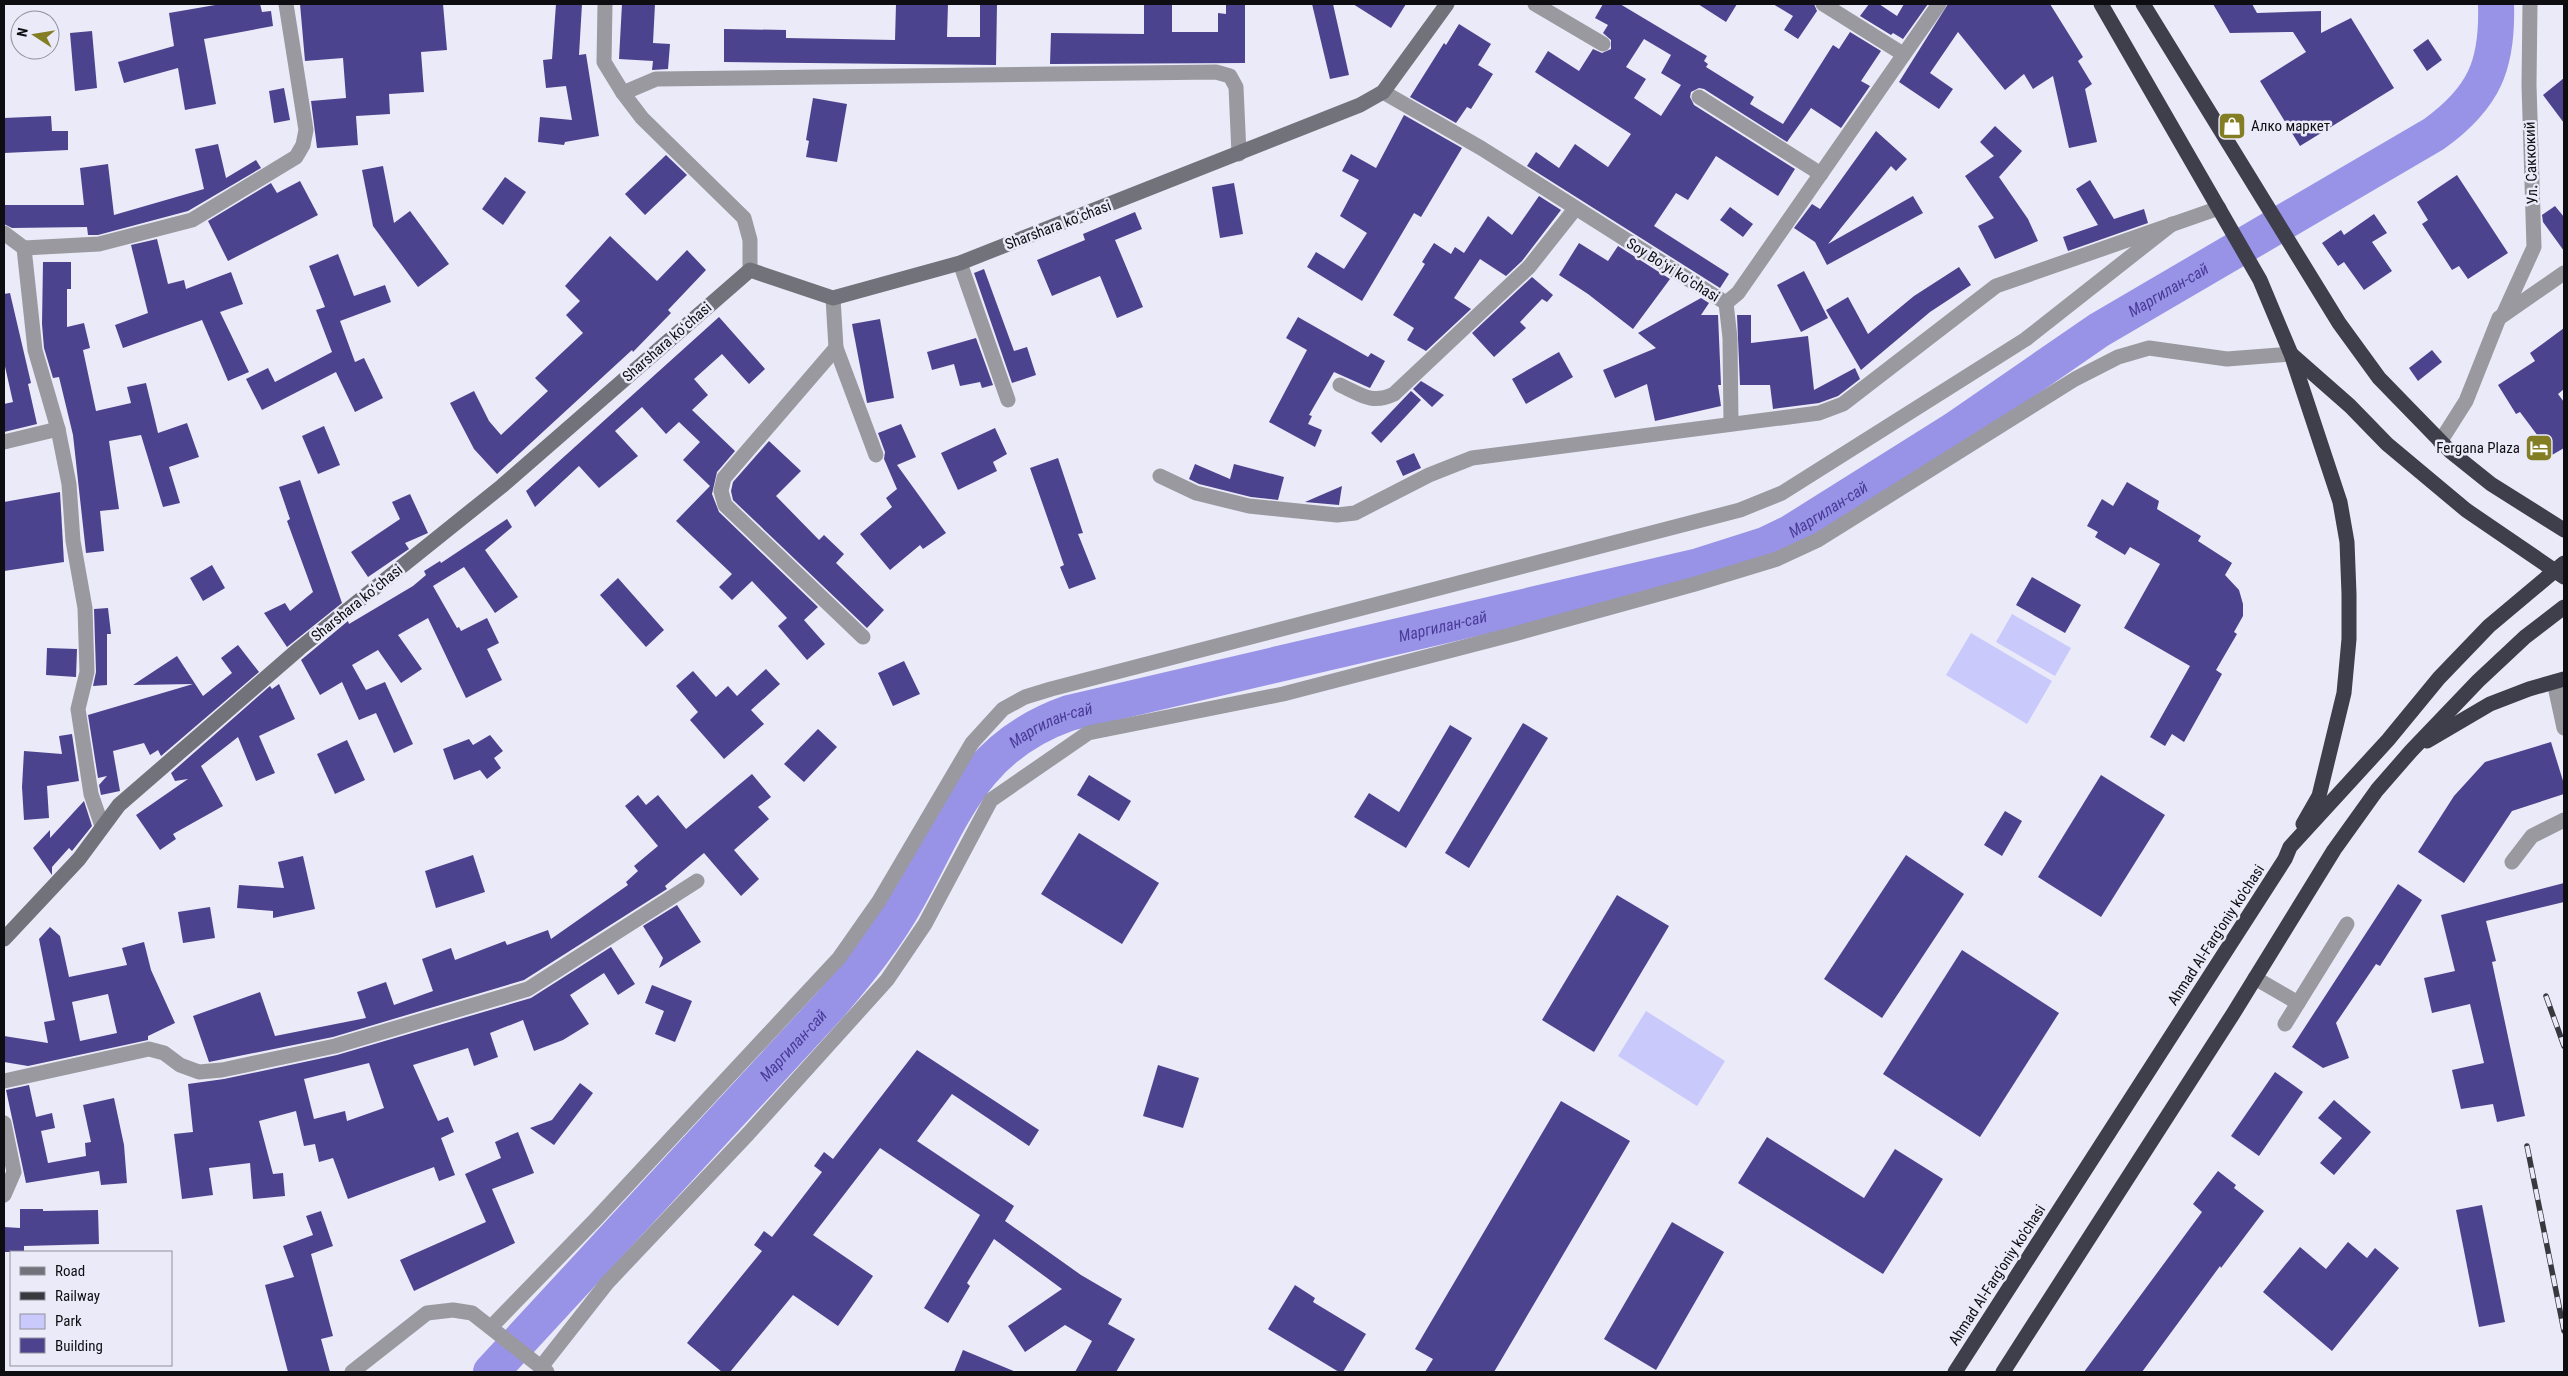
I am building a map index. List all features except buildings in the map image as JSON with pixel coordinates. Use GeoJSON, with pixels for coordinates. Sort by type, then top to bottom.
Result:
{"type":"FeatureCollection","features":[{"type":"Feature","properties":{"kind":"highway"},"geometry":{"type":"LineString","coordinates":[[2101,4],[2260,280],[2291,354],[2340,502],[2346,542],[2350,594],[2349,639],[2344,692],[2319,796],[2290,847]]}},
{"type":"Feature","properties":{"kind":"highway"},"geometry":{"type":"LineString","coordinates":[[2143,4],[2339,323],[2379,378],[2440,442],[2491,484],[2564,530]]}},
{"type":"Feature","properties":{"kind":"highway"},"geometry":{"type":"LineString","coordinates":[[2291,354],[2350,406],[2387,444],[2466,510],[2561,570]]}},
{"type":"Feature","properties":{"kind":"highway","name":"Ahmad Al-Farg'oniy ko'chasi"},"geometry":{"type":"LineString","coordinates":[[1955,1372],[2275,876],[2290,847],[2388,740],[2439,678],[2490,626],[2561,570]]}},
{"type":"Feature","properties":{"kind":"highway"},"geometry":{"type":"LineString","coordinates":[[2003,1372],[2255,978],[2334,850],[2377,790],[2411,751],[2525,638],[2564,607]]}},
{"type":"Feature","properties":{"kind":"highway"},"geometry":{"type":"LineString","coordinates":[[2411,751],[2490,704],[2529,688],[2559,680]]}},
{"type":"Feature","properties":{"kind":"street"},"geometry":{"type":"LineString","coordinates":[[4,233],[24,248],[98,244],[192,220],[296,157],[303,145],[306,130],[286,4]]}},
{"type":"Feature","properties":{"kind":"street"},"geometry":{"type":"LineString","coordinates":[[605,4],[604,62],[623,93],[642,118],[744,218],[750,240],[750,270],[833,298],[836,348],[876,455]]}},
{"type":"Feature","properties":{"kind":"street","name":"Sharshara koʻchasi"},"geometry":{"type":"LineString","coordinates":[[833,298],[960,263],[1239,154],[1360,104],[1383,92],[1447,4]]}},
{"type":"Feature","properties":{"kind":"street"},"geometry":{"type":"LineString","coordinates":[[1535,4],[1603,44]]}},
{"type":"Feature","properties":{"kind":"street"},"geometry":{"type":"LineString","coordinates":[[1823,4],[1903,54]]}},
{"type":"Feature","properties":{"kind":"street","name":"Soy Boʻyi koʻchasi"},"geometry":{"type":"LineString","coordinates":[[1383,92],[1481,148],[1726,303],[1738,293],[1939,4]]}},
{"type":"Feature","properties":{"kind":"street","name":"Ул. Саккокий"},"geometry":{"type":"LineString","coordinates":[[2440,442],[2466,401],[2499,318],[2503,314],[2534,248],[2529,85],[2530,4]]}},
{"type":"Feature","properties":{"kind":"street"},"geometry":{"type":"LineString","coordinates":[[623,93],[656,79],[1216,72],[1230,76],[1236,87],[1239,154]]}},
{"type":"Feature","properties":{"kind":"street"},"geometry":{"type":"LineString","coordinates":[[1699,97],[1821,174]]}},
{"type":"Feature","properties":{"kind":"street"},"geometry":{"type":"LineString","coordinates":[[1160,476],[1196,493],[1249,506],[1337,515],[1355,513],[1429,475],[1472,458],[1819,413],[1843,404],[1996,286],[2219,208]]}},
{"type":"Feature","properties":{"kind":"street"},"geometry":{"type":"LineString","coordinates":[[1340,385],[1371,399],[1380,400],[1394,394],[1529,267],[1575,209]]}},
{"type":"Feature","properties":{"kind":"street"},"geometry":{"type":"LineString","coordinates":[[492,1326],[601,1213],[839,958],[879,901],[972,743],[1003,709],[1025,697],[1051,689],[1740,510],[1782,493],[2026,339],[2172,224]]}},
{"type":"Feature","properties":{"kind":"street"},"geometry":{"type":"LineString","coordinates":[[24,248],[34,350],[58,429],[69,484],[73,541],[85,608],[87,672],[78,709],[90,794],[102,826]]}},
{"type":"Feature","properties":{"kind":"street"},"geometry":{"type":"LineString","coordinates":[[960,263],[1008,400]]}},
{"type":"Feature","properties":{"kind":"street","name":"Sharshara koʻchasi"},"geometry":{"type":"LineString","coordinates":[[4,939],[79,860],[102,826],[120,805],[293,654],[502,486],[750,270]]}},
{"type":"Feature","properties":{"kind":"street"},"geometry":{"type":"LineString","coordinates":[[2503,314],[2564,273]]}},
{"type":"Feature","properties":{"kind":"street"},"geometry":{"type":"LineString","coordinates":[[1726,303],[1730,338],[1732,424]]}},
{"type":"Feature","properties":{"kind":"street"},"geometry":{"type":"LineString","coordinates":[[836,348],[724,478],[721,491],[725,505],[863,638]]}},
{"type":"Feature","properties":{"kind":"street"},"geometry":{"type":"LineString","coordinates":[[352,1372],[427,1313],[453,1310],[472,1313],[492,1326],[544,1369],[607,1283],[748,1134],[887,980],[925,924],[991,800],[1088,733],[1302,689],[1695,584],[1777,559],[1818,540],[2075,379],[2118,357],[2149,348],[2227,360],[2291,354]]}},
{"type":"Feature","properties":{"kind":"street"},"geometry":{"type":"LineString","coordinates":[[4,442],[58,429]]}},
{"type":"Feature","properties":{"kind":"street"},"geometry":{"type":"LineString","coordinates":[[2559,680],[2564,724]]}},
{"type":"Feature","properties":{"kind":"street"},"geometry":{"type":"LineString","coordinates":[[2512,862],[2532,836],[2564,820]]}},
{"type":"Feature","properties":{"kind":"street"},"geometry":{"type":"LineString","coordinates":[[4,1081],[149,1050],[164,1053],[180,1065],[199,1072],[222,1070],[335,1046],[528,989],[697,881]]}},
{"type":"Feature","properties":{"kind":"street"},"geometry":{"type":"LineString","coordinates":[[2285,1024],[2347,924]]}},
{"type":"Feature","properties":{"kind":"street"},"geometry":{"type":"LineString","coordinates":[[2255,978],[2298,1003]]}},
{"type":"Feature","properties":{"kind":"street"},"geometry":{"type":"LineString","coordinates":[[4,1123],[14,1172],[4,1195]]}},
{"type":"Feature","properties":{"kind":"green space"},"geometry":{"type":"Polygon","coordinates":[[[2012,614],[2071,648],[2055,676],[1996,642],[2012,614]]]}},
{"type":"Feature","properties":{"kind":"green space"},"geometry":{"type":"Polygon","coordinates":[[[1971,633],[2052,681],[2027,724],[1946,675],[1971,633]]]}},
{"type":"Feature","properties":{"kind":"green space"},"geometry":{"type":"Polygon","coordinates":[[[1646,1011],[1725,1061],[1697,1106],[1618,1056],[1646,1011]]]}},
{"type":"Feature","properties":{"kind":"waterway","name":"Маргилан-сай"},"geometry":{"type":"LineString","coordinates":[[491,1372],[851,980],[872,954],[900,913],[953,813],[969,788],[987,765],[1009,745],[1036,727],[1069,713],[1699,566],[1765,545],[1790,533],[1954,430],[2099,330],[2434,134],[2465,107],[2476,93],[2484,78],[2494,45],[2496,4]]}},
{"type":"Feature","properties":{"kind":"railway"},"geometry":{"type":"LineString","coordinates":[[2546,996],[2564,1046]]}},
{"type":"Feature","properties":{"kind":"railway"},"geometry":{"type":"LineString","coordinates":[[2527,1146],[2564,1331]]}},
{"type":"Feature","properties":{"kind":"place","name":"Алко маркет"},"geometry":{"type":"Point","coordinates":[2232,126]}},
{"type":"Feature","properties":{"kind":"place","name":"Fergana Plaza"},"geometry":{"type":"Point","coordinates":[2539,448]}}]}
